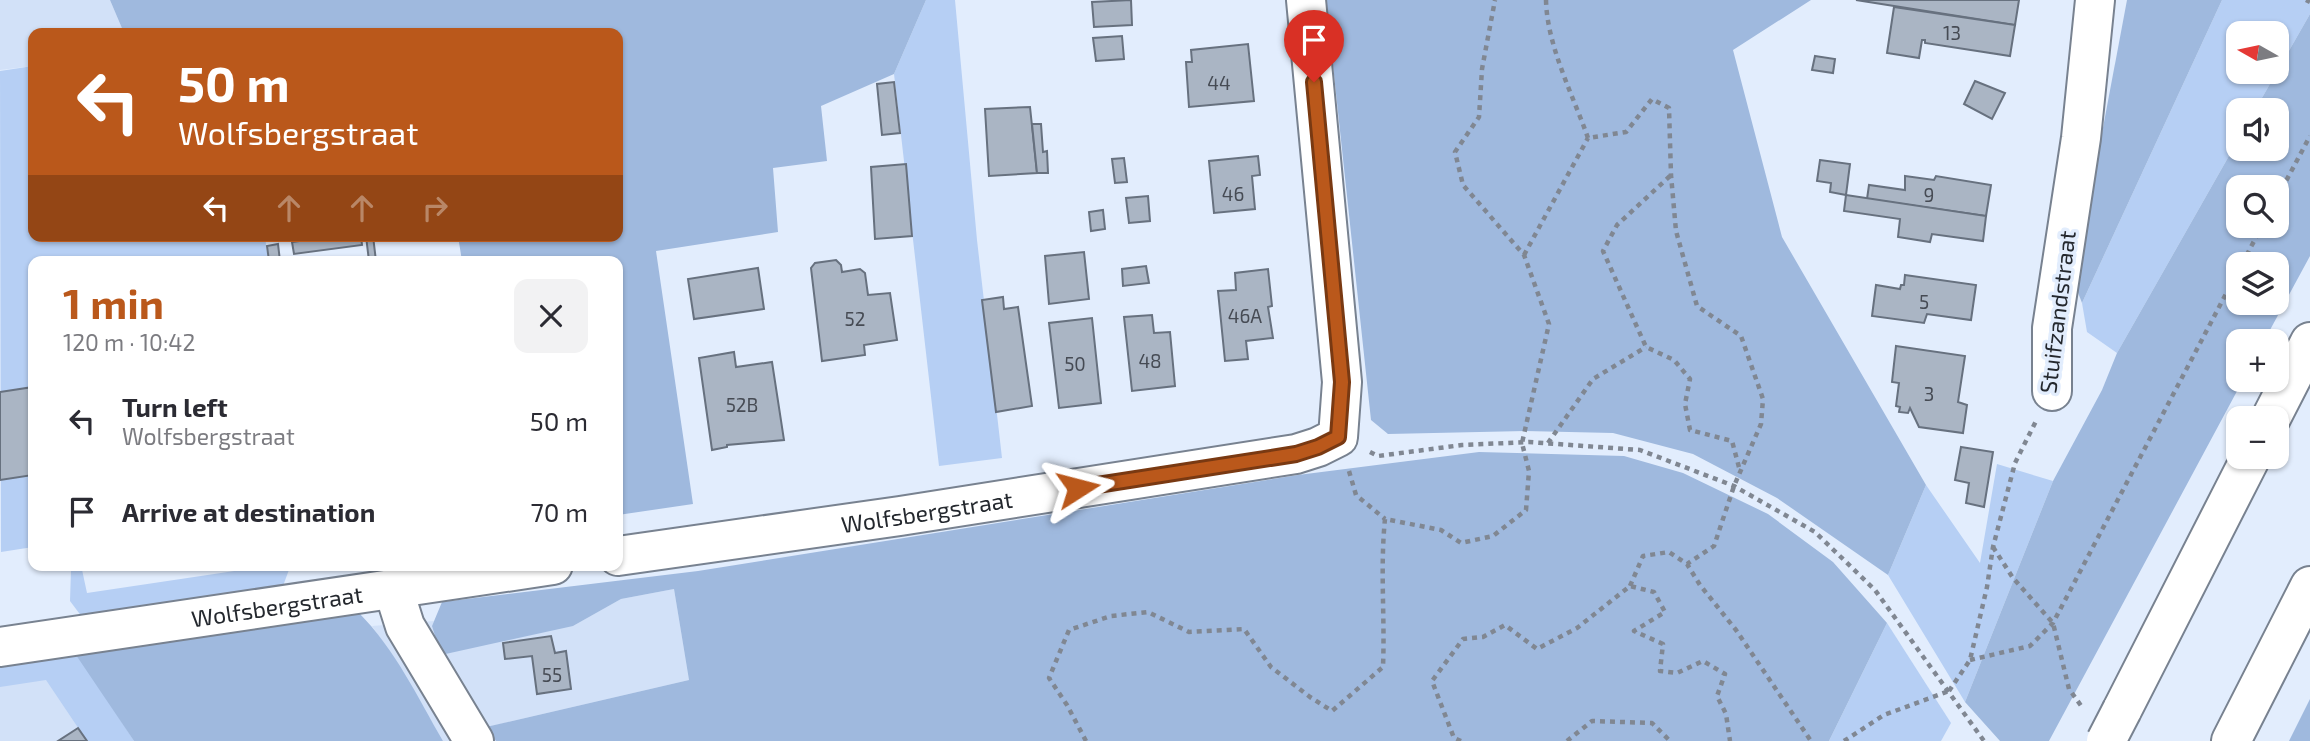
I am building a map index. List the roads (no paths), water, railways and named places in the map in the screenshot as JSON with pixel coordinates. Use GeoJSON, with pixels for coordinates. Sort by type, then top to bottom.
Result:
{"type":"FeatureCollection","features":[{"type":"Feature","properties":{"kind":"main road","name":"Wolfsbergstraat"},"geometry":{"type":"LineString","coordinates":[[623,555],[900,516],[1296,454],[1338,437],[1342,382],[1306,0]]}},
{"type":"Feature","properties":{"kind":"main road","name":"Stuifzandstraat"},"geometry":{"type":"LineString","coordinates":[[2052,391],[2052,328],[2081,138],[2095,0]]}},
{"type":"Feature","properties":{"kind":"main road"},"geometry":{"type":"LineString","coordinates":[[2277,406],[2310,342]]}},
{"type":"Feature","properties":{"kind":"main road"},"geometry":{"type":"LineString","coordinates":[[2104,720],[2244,469]]}},
{"type":"Feature","properties":{"kind":"main road","name":"Wolfsbergstraat"},"geometry":{"type":"LineString","coordinates":[[0,647],[511,571]]}},
{"type":"Feature","properties":{"kind":"main road"},"geometry":{"type":"LineString","coordinates":[[2231,741],[2310,586]]}},
{"type":"Feature","properties":{"kind":"main road"},"geometry":{"type":"LineString","coordinates":[[393,588],[405,626],[474,741]]}}]}
